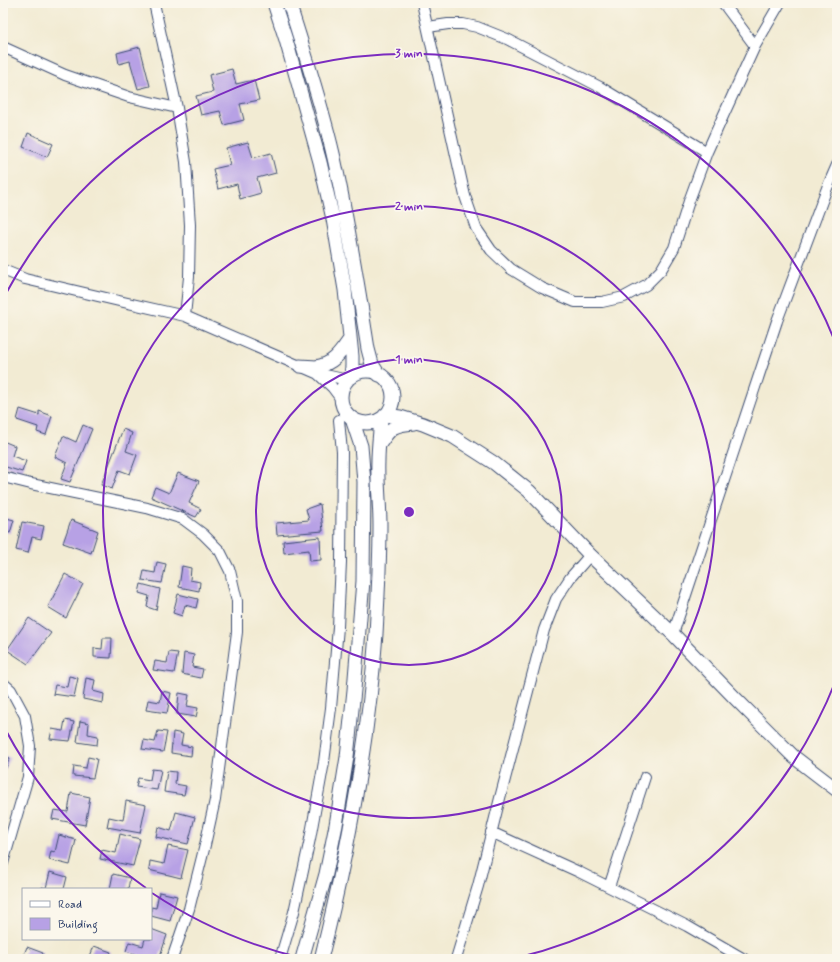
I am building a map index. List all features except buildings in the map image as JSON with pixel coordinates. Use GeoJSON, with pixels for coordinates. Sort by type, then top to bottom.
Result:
{"type":"FeatureCollection","features":[{"type":"Feature","properties":{"kind":"street"},"geometry":{"type":"LineString","coordinates":[[154,3],[177,108],[186,162],[190,225],[189,277],[185,316]]}},
{"type":"Feature","properties":{"kind":"street"},"geometry":{"type":"LineString","coordinates":[[274,3],[286,40],[320,162],[333,219],[346,290],[352,366],[349,378]]}},
{"type":"Feature","properties":{"kind":"street"},"geometry":{"type":"LineString","coordinates":[[289,3],[334,157],[349,228],[368,349],[372,364],[379,374],[388,382],[393,398],[391,406],[383,417],[374,422],[366,423],[346,419]]}},
{"type":"Feature","properties":{"kind":"street"},"geometry":{"type":"LineString","coordinates":[[422,3],[465,196],[476,228],[491,250],[511,269],[542,288],[575,302],[602,302],[624,297],[646,285],[661,270],[674,248],[707,152],[755,46],[780,3]]}},
{"type":"Feature","properties":{"kind":"street"},"geometry":{"type":"LineString","coordinates":[[723,3],[755,46]]}},
{"type":"Feature","properties":{"kind":"street"},"geometry":{"type":"LineString","coordinates":[[428,27],[448,24],[463,24],[477,27],[507,39],[600,88],[707,152]]}},
{"type":"Feature","properties":{"kind":"street"},"geometry":{"type":"LineString","coordinates":[[3,47],[65,75],[129,97],[177,108]]}},
{"type":"Feature","properties":{"kind":"street"},"geometry":{"type":"LineString","coordinates":[[673,634],[776,321],[837,165]]}},
{"type":"Feature","properties":{"kind":"street"},"geometry":{"type":"LineString","coordinates":[[3,270],[25,278],[185,316],[300,366],[316,372],[349,378]]}},
{"type":"Feature","properties":{"kind":"street"},"geometry":{"type":"LineString","coordinates":[[300,366],[316,367],[329,363],[339,355],[350,339]]}},
{"type":"Feature","properties":{"kind":"street"},"geometry":{"type":"LineString","coordinates":[[302,959],[326,874],[347,757],[363,581],[364,482],[361,446],[346,419],[341,394],[344,385],[349,378],[356,373],[365,371],[379,374]]}},
{"type":"Feature","properties":{"kind":"street"},"geometry":{"type":"LineString","coordinates":[[316,372],[332,387],[341,399]]}},
{"type":"Feature","properties":{"kind":"street"},"geometry":{"type":"LineString","coordinates":[[392,395],[400,407],[421,423]]}},
{"type":"Feature","properties":{"kind":"street"},"geometry":{"type":"LineString","coordinates":[[383,417],[400,417],[421,423],[452,436],[494,463],[530,491],[590,555],[673,634],[794,757],[837,790]]}},
{"type":"Feature","properties":{"kind":"street"},"geometry":{"type":"LineString","coordinates":[[321,959],[347,846],[368,713],[376,635],[380,524],[378,462],[383,417]]}},
{"type":"Feature","properties":{"kind":"street"},"geometry":{"type":"LineString","coordinates":[[280,959],[294,912],[310,839],[324,762],[331,708],[338,627],[342,452],[346,419]]}},
{"type":"Feature","properties":{"kind":"street"},"geometry":{"type":"LineString","coordinates":[[379,445],[388,431],[395,426],[421,423]]}},
{"type":"Feature","properties":{"kind":"street"},"geometry":{"type":"LineString","coordinates":[[3,477],[147,508],[183,519],[203,534],[220,551],[230,571],[237,602],[237,632],[215,800],[189,909],[172,959]]}},
{"type":"Feature","properties":{"kind":"street"},"geometry":{"type":"LineString","coordinates":[[456,959],[478,886],[544,630],[556,599],[570,578],[590,555]]}},
{"type":"Feature","properties":{"kind":"street"},"geometry":{"type":"LineString","coordinates":[[3,683],[11,690],[25,716],[30,746],[28,777],[3,863]]}},
{"type":"Feature","properties":{"kind":"street"},"geometry":{"type":"LineString","coordinates":[[609,887],[645,777]]}},
{"type":"Feature","properties":{"kind":"street"},"geometry":{"type":"LineString","coordinates":[[491,832],[609,887],[687,926],[744,959]]}}]}
